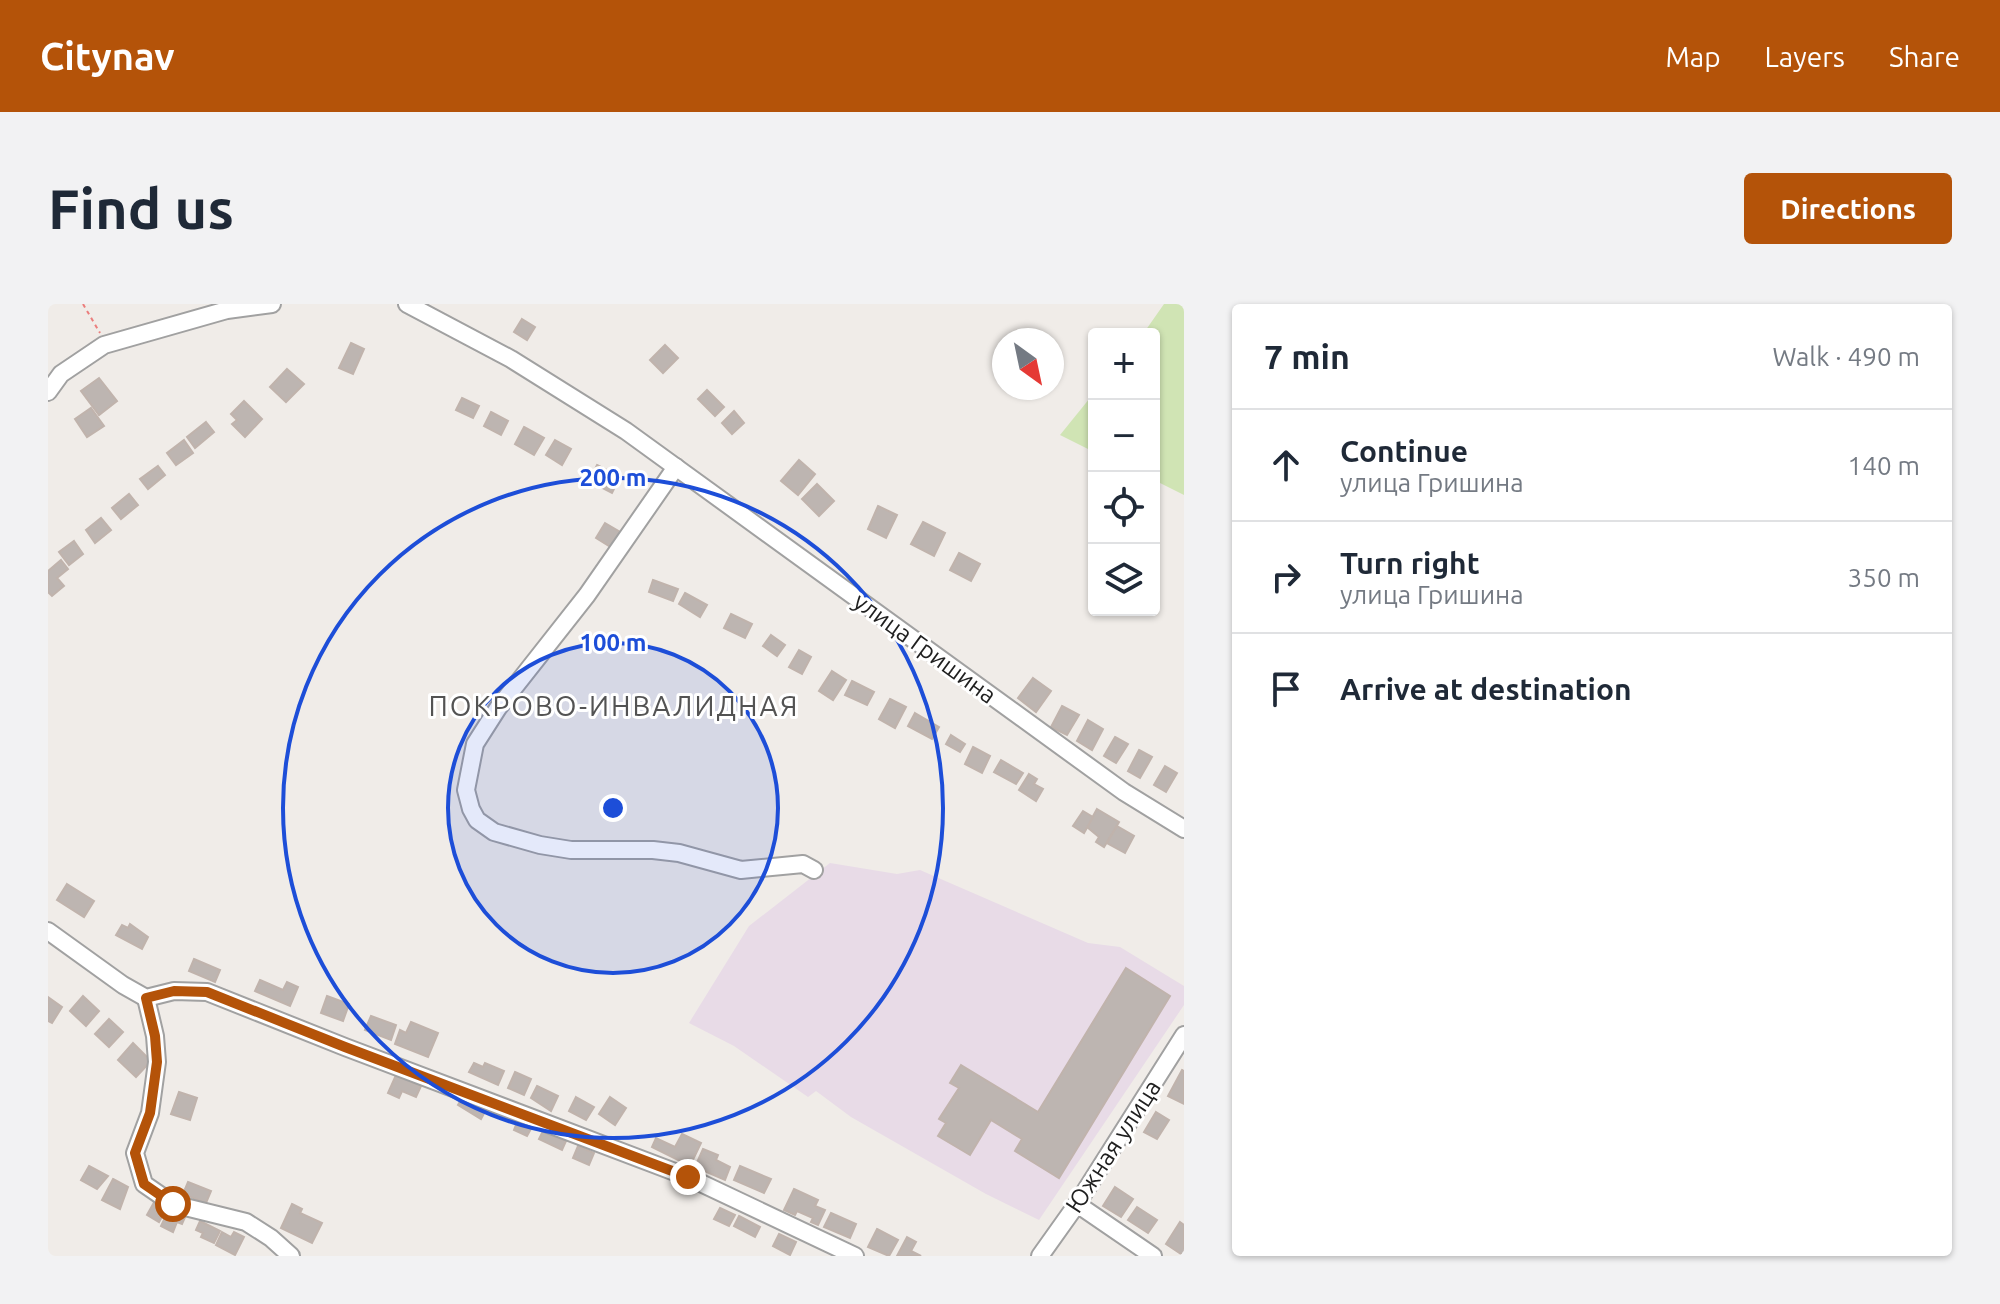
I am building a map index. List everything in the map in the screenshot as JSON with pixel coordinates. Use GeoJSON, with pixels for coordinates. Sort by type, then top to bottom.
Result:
{"type":"FeatureCollection","features":[{"type":"Feature","properties":{"kind":"street"},"geometry":{"type":"LineString","coordinates":[[48,392],[61,374],[104,345],[227,310],[272,304]]}},
{"type":"Feature","properties":{"kind":"street","name":"улица Гришина"},"geometry":{"type":"LineString","coordinates":[[407,304],[511,359],[626,431],[1124,792],[1180,828]]}},
{"type":"Feature","properties":{"kind":"street"},"geometry":{"type":"LineString","coordinates":[[676,467],[587,595],[498,708],[475,744],[466,790],[471,809],[477,820],[494,832],[540,845],[571,850],[679,853],[741,870],[803,864],[814,870]]}},
{"type":"Feature","properties":{"kind":"street"},"geometry":{"type":"LineString","coordinates":[[48,931],[146,998],[174,991],[207,992],[688,1177],[855,1256]]}},
{"type":"Feature","properties":{"kind":"street"},"geometry":{"type":"LineString","coordinates":[[146,998],[155,1036],[157,1062],[150,1113],[135,1153],[144,1184],[173,1204],[246,1222],[291,1256]]}},
{"type":"Feature","properties":{"kind":"street","name":"Южная улица"},"geometry":{"type":"LineString","coordinates":[[1040,1256],[1077,1204],[1184,1035]]}},
{"type":"Feature","properties":{"kind":"street"},"geometry":{"type":"LineString","coordinates":[[1077,1204],[1153,1256]]}},
{"type":"Feature","properties":{"kind":"path"},"geometry":{"type":"LineString","coordinates":[[83,304],[96,323],[104,345]]}},
{"type":"Feature","properties":{"kind":"shaded area"},"geometry":{"type":"Polygon","coordinates":[[[830,863],[897,874],[920,870],[1088,943],[1120,947],[1184,986],[1184,1005],[1039,1220],[986,1194],[851,1117],[816,1091],[808,1097],[734,1046],[689,1023],[749,926],[830,863]]]}},
{"type":"Feature","properties":{"kind":"green space"},"geometry":{"type":"Polygon","coordinates":[[[1164,304],[1184,304],[1184,495],[1160,483],[1160,328],[1147,328],[1164,304]]]}},
{"type":"Feature","properties":{"kind":"green space"},"geometry":{"type":"Polygon","coordinates":[[[1088,400],[1088,449],[1060,435],[1088,400]]]}},
{"type":"Feature","properties":{"kind":"building"},"geometry":{"type":"Polygon","coordinates":[[[522,319],[535,327],[527,340],[514,332],[522,319]]]}},
{"type":"Feature","properties":{"kind":"building"},"geometry":{"type":"Polygon","coordinates":[[[351,343],[364,349],[353,374],[339,368],[351,343]]]}},
{"type":"Feature","properties":{"kind":"building"},"geometry":{"type":"Polygon","coordinates":[[[665,345],[678,358],[663,373],[650,360],[665,345]]]}},
{"type":"Feature","properties":{"kind":"building"},"geometry":{"type":"Polygon","coordinates":[[[287,369],[304,384],[286,402],[270,387],[287,369]]]}},
{"type":"Feature","properties":{"kind":"building"},"geometry":{"type":"Polygon","coordinates":[[[99,378],[117,401],[99,415],[81,391],[99,378]]]}},
{"type":"Feature","properties":{"kind":"building"},"geometry":{"type":"Polygon","coordinates":[[[707,390],[724,407],[715,416],[698,399],[707,390]]]}},
{"type":"Feature","properties":{"kind":"building"},"geometry":{"type":"Polygon","coordinates":[[[462,398],[479,406],[473,418],[456,410],[462,398]]]}},
{"type":"Feature","properties":{"kind":"building"},"geometry":{"type":"Polygon","coordinates":[[[244,401],[262,419],[245,437],[232,424],[237,420],[231,414],[244,401]]]}},
{"type":"Feature","properties":{"kind":"building"},"geometry":{"type":"Polygon","coordinates":[[[91,408],[104,426],[87,437],[75,419],[91,408]]]}},
{"type":"Feature","properties":{"kind":"building"},"geometry":{"type":"Polygon","coordinates":[[[734,411],[744,423],[732,434],[722,423],[734,411]]]}},
{"type":"Feature","properties":{"kind":"building"},"geometry":{"type":"Polygon","coordinates":[[[491,412],[508,421],[501,435],[484,426],[491,412]]]}},
{"type":"Feature","properties":{"kind":"building"},"geometry":{"type":"Polygon","coordinates":[[[206,422],[214,432],[195,448],[187,437],[206,422]]]}},
{"type":"Feature","properties":{"kind":"building"},"geometry":{"type":"Polygon","coordinates":[[[524,427],[544,438],[534,455],[515,444],[524,427]]]}},
{"type":"Feature","properties":{"kind":"building"},"geometry":{"type":"Polygon","coordinates":[[[184,440],[193,453],[176,465],[167,453],[184,440]]]}},
{"type":"Feature","properties":{"kind":"building"},"geometry":{"type":"Polygon","coordinates":[[[555,440],[571,449],[562,465],[546,455],[555,440]]]}},
{"type":"Feature","properties":{"kind":"building"},"geometry":{"type":"Polygon","coordinates":[[[799,460],[815,474],[798,495],[781,481],[799,460]]]}},
{"type":"Feature","properties":{"kind":"building"},"geometry":{"type":"Polygon","coordinates":[[[597,465],[620,477],[612,493],[589,481],[597,465]]]}},
{"type":"Feature","properties":{"kind":"building"},"geometry":{"type":"Polygon","coordinates":[[[158,466],[165,475],[148,489],[140,479],[158,466]]]}},
{"type":"Feature","properties":{"kind":"building"},"geometry":{"type":"Polygon","coordinates":[[[817,484],[834,501],[819,516],[802,499],[817,484]]]}},
{"type":"Feature","properties":{"kind":"building"},"geometry":{"type":"Polygon","coordinates":[[[129,494],[138,505],[121,519],[112,508],[129,494]]]}},
{"type":"Feature","properties":{"kind":"building"},"geometry":{"type":"Polygon","coordinates":[[[878,506],[897,515],[886,538],[868,529],[878,506]]]}},
{"type":"Feature","properties":{"kind":"building"},"geometry":{"type":"Polygon","coordinates":[[[101,518],[111,530],[95,543],[86,530],[101,518]]]}},
{"type":"Feature","properties":{"kind":"building"},"geometry":{"type":"Polygon","coordinates":[[[923,522],[945,533],[934,556],[911,544],[923,522]]]}},
{"type":"Feature","properties":{"kind":"building"},"geometry":{"type":"Polygon","coordinates":[[[605,523],[622,533],[612,548],[596,538],[605,523]]]}},
{"type":"Feature","properties":{"kind":"building"},"geometry":{"type":"Polygon","coordinates":[[[74,541],[83,554],[69,565],[59,552],[74,541]]]}},
{"type":"Feature","properties":{"kind":"building"},"geometry":{"type":"Polygon","coordinates":[[[959,553],[980,564],[971,581],[950,570],[959,553]]]}},
{"type":"Feature","properties":{"kind":"building"},"geometry":{"type":"Polygon","coordinates":[[[61,560],[68,569],[57,578],[64,586],[52,596],[48,592],[48,571],[61,560]]]}},
{"type":"Feature","properties":{"kind":"building"},"geometry":{"type":"Polygon","coordinates":[[[653,580],[678,589],[673,601],[649,592],[653,580]]]}},
{"type":"Feature","properties":{"kind":"building"},"geometry":{"type":"Polygon","coordinates":[[[685,593],[707,605],[700,617],[679,604],[685,593]]]}},
{"type":"Feature","properties":{"kind":"building"},"geometry":{"type":"Polygon","coordinates":[[[731,614],[752,624],[745,638],[724,628],[731,614]]]}},
{"type":"Feature","properties":{"kind":"building"},"geometry":{"type":"Polygon","coordinates":[[[771,635],[785,645],[777,656],[763,646],[771,635]]]}},
{"type":"Feature","properties":{"kind":"building"},"geometry":{"type":"Polygon","coordinates":[[[799,650],[811,657],[802,674],[789,667],[799,650]]]}},
{"type":"Feature","properties":{"kind":"building"},"geometry":{"type":"Polygon","coordinates":[[[832,671],[846,680],[833,700],[819,691],[832,671]]]}},
{"type":"Feature","properties":{"kind":"building"},"geometry":{"type":"Polygon","coordinates":[[[1033,678],[1051,691],[1036,712],[1018,698],[1033,678]]]}},
{"type":"Feature","properties":{"kind":"building"},"geometry":{"type":"Polygon","coordinates":[[[852,681],[874,692],[867,705],[845,695],[852,681]]]}},
{"type":"Feature","properties":{"kind":"building"},"geometry":{"type":"Polygon","coordinates":[[[890,699],[906,707],[895,728],[879,719],[890,699]]]}},
{"type":"Feature","properties":{"kind":"building"},"geometry":{"type":"Polygon","coordinates":[[[1062,706],[1079,715],[1067,735],[1051,727],[1062,706]]]}},
{"type":"Feature","properties":{"kind":"building"},"geometry":{"type":"Polygon","coordinates":[[[915,713],[939,727],[932,739],[908,726],[915,713]]]}},
{"type":"Feature","properties":{"kind":"building"},"geometry":{"type":"Polygon","coordinates":[[[1088,720],[1103,729],[1092,750],[1077,741],[1088,720]]]}},
{"type":"Feature","properties":{"kind":"building"},"geometry":{"type":"Polygon","coordinates":[[[951,735],[965,744],[960,752],[946,744],[951,735]]]}},
{"type":"Feature","properties":{"kind":"building"},"geometry":{"type":"Polygon","coordinates":[[[1115,737],[1128,744],[1116,763],[1104,756],[1115,737]]]}},
{"type":"Feature","properties":{"kind":"building"},"geometry":{"type":"Polygon","coordinates":[[[973,747],[990,756],[982,773],[965,764],[973,747]]]}},
{"type":"Feature","properties":{"kind":"building"},"geometry":{"type":"Polygon","coordinates":[[[1139,750],[1152,757],[1140,778],[1128,771],[1139,750]]]}},
{"type":"Feature","properties":{"kind":"building"},"geometry":{"type":"Polygon","coordinates":[[[1001,760],[1023,773],[1016,784],[994,772],[1001,760]]]}},
{"type":"Feature","properties":{"kind":"building"},"geometry":{"type":"Polygon","coordinates":[[[1165,766],[1177,773],[1166,792],[1154,785],[1165,766]]]}},
{"type":"Feature","properties":{"kind":"building"},"geometry":{"type":"Polygon","coordinates":[[[1029,774],[1037,779],[1034,784],[1043,789],[1036,801],[1019,790],[1029,774]]]}},
{"type":"Feature","properties":{"kind":"building"},"geometry":{"type":"Polygon","coordinates":[[[1097,809],[1119,822],[1104,847],[1096,842],[1099,837],[1087,827],[1097,809]]]}},
{"type":"Feature","properties":{"kind":"building"},"geometry":{"type":"Polygon","coordinates":[[[1083,811],[1093,817],[1084,833],[1073,826],[1083,811]]]}},
{"type":"Feature","properties":{"kind":"building"},"geometry":{"type":"Polygon","coordinates":[[[1117,826],[1134,836],[1125,853],[1107,843],[1117,826]]]}},
{"type":"Feature","properties":{"kind":"building"},"geometry":{"type":"Polygon","coordinates":[[[67,884],[94,901],[84,917],[57,900],[67,884]]]}},
{"type":"Feature","properties":{"kind":"building"},"geometry":{"type":"Polygon","coordinates":[[[130,924],[148,937],[142,949],[116,935],[122,925],[128,928],[130,924]]]}},
{"type":"Feature","properties":{"kind":"building"},"geometry":{"type":"Polygon","coordinates":[[[194,959],[220,970],[215,982],[189,971],[194,959]]]}},
{"type":"Feature","properties":{"kind":"building"},"geometry":{"type":"Polygon","coordinates":[[[1126,968],[1170,996],[1059,1178],[1015,1151],[1022,1139],[991,1120],[970,1155],[938,1136],[946,1123],[939,1119],[959,1088],[950,1083],[961,1065],[1038,1112],[1126,968]]]}},
{"type":"Feature","properties":{"kind":"building"},"geometry":{"type":"Polygon","coordinates":[[[260,980],[283,990],[287,982],[298,987],[290,1006],[255,991],[260,980]]]}},
{"type":"Feature","properties":{"kind":"building"},"geometry":{"type":"Polygon","coordinates":[[[83,996],[99,1011],[86,1026],[70,1011],[83,996]]]}},
{"type":"Feature","properties":{"kind":"building"},"geometry":{"type":"Polygon","coordinates":[[[327,996],[349,1004],[343,1021],[321,1013],[327,996]]]}},
{"type":"Feature","properties":{"kind":"building"},"geometry":{"type":"Polygon","coordinates":[[[48,997],[62,1007],[52,1023],[48,1021],[48,997]]]}},
{"type":"Feature","properties":{"kind":"building"},"geometry":{"type":"Polygon","coordinates":[[[371,1016],[396,1025],[391,1040],[365,1030],[371,1016]]]}},
{"type":"Feature","properties":{"kind":"building"},"geometry":{"type":"Polygon","coordinates":[[[109,1019],[123,1032],[109,1047],[95,1034],[109,1019]]]}},
{"type":"Feature","properties":{"kind":"building"},"geometry":{"type":"Polygon","coordinates":[[[411,1022],[438,1033],[428,1057],[395,1044],[400,1030],[406,1033],[411,1022]]]}},
{"type":"Feature","properties":{"kind":"building"},"geometry":{"type":"Polygon","coordinates":[[[133,1043],[151,1061],[136,1077],[118,1060],[133,1043]]]}},
{"type":"Feature","properties":{"kind":"building"},"geometry":{"type":"Polygon","coordinates":[[[474,1063],[483,1067],[485,1063],[504,1071],[498,1085],[469,1072],[474,1063]]]}},
{"type":"Feature","properties":{"kind":"building"},"geometry":{"type":"Polygon","coordinates":[[[1184,1071],[1184,1104],[1168,1096],[1184,1071]]]}},
{"type":"Feature","properties":{"kind":"building"},"geometry":{"type":"Polygon","coordinates":[[[515,1072],[531,1079],[524,1095],[508,1088],[515,1072]]]}},
{"type":"Feature","properties":{"kind":"building"},"geometry":{"type":"Polygon","coordinates":[[[396,1075],[421,1086],[416,1097],[402,1091],[399,1098],[388,1093],[396,1075]]]}},
{"type":"Feature","properties":{"kind":"building"},"geometry":{"type":"Polygon","coordinates":[[[537,1086],[558,1096],[551,1111],[531,1098],[537,1086]]]}},
{"type":"Feature","properties":{"kind":"building"},"geometry":{"type":"Polygon","coordinates":[[[466,1091],[489,1104],[481,1119],[458,1105],[466,1091]]]}},
{"type":"Feature","properties":{"kind":"building"},"geometry":{"type":"Polygon","coordinates":[[[179,1092],[197,1098],[190,1120],[171,1114],[179,1092]]]}},
{"type":"Feature","properties":{"kind":"building"},"geometry":{"type":"Polygon","coordinates":[[[576,1097],[594,1107],[586,1120],[569,1111],[576,1097]]]}},
{"type":"Feature","properties":{"kind":"building"},"geometry":{"type":"Polygon","coordinates":[[[610,1097],[626,1108],[615,1125],[599,1114],[610,1097]]]}},
{"type":"Feature","properties":{"kind":"building"},"geometry":{"type":"Polygon","coordinates":[[[1156,1112],[1169,1120],[1157,1139],[1144,1132],[1156,1112]]]}},
{"type":"Feature","properties":{"kind":"building"},"geometry":{"type":"Polygon","coordinates":[[[518,1120],[532,1127],[527,1136],[514,1130],[518,1120]]]}},
{"type":"Feature","properties":{"kind":"building"},"geometry":{"type":"Polygon","coordinates":[[[543,1131],[566,1141],[562,1150],[539,1139],[543,1131]]]}},
{"type":"Feature","properties":{"kind":"building"},"geometry":{"type":"Polygon","coordinates":[[[682,1134],[701,1143],[690,1166],[652,1147],[656,1138],[675,1147],[682,1134]]]}},
{"type":"Feature","properties":{"kind":"building"},"geometry":{"type":"Polygon","coordinates":[[[578,1146],[594,1153],[589,1165],[573,1158],[578,1146]]]}},
{"type":"Feature","properties":{"kind":"building"},"geometry":{"type":"Polygon","coordinates":[[[703,1149],[718,1155],[716,1160],[730,1167],[725,1180],[695,1167],[703,1149]]]}},
{"type":"Feature","properties":{"kind":"building"},"geometry":{"type":"Polygon","coordinates":[[[89,1166],[108,1176],[97,1189],[81,1180],[89,1166]]]}},
{"type":"Feature","properties":{"kind":"building"},"geometry":{"type":"Polygon","coordinates":[[[740,1166],[771,1179],[764,1193],[734,1180],[740,1166]]]}},
{"type":"Feature","properties":{"kind":"building"},"geometry":{"type":"Polygon","coordinates":[[[113,1179],[128,1187],[120,1209],[102,1200],[113,1179]]]}},
{"type":"Feature","properties":{"kind":"building"},"geometry":{"type":"Polygon","coordinates":[[[188,1182],[211,1191],[206,1203],[183,1194],[188,1182]]]}},
{"type":"Feature","properties":{"kind":"building"},"geometry":{"type":"Polygon","coordinates":[[[1115,1187],[1133,1199],[1121,1217],[1103,1206],[1115,1187]]]}},
{"type":"Feature","properties":{"kind":"building"},"geometry":{"type":"Polygon","coordinates":[[[794,1189],[818,1200],[815,1206],[825,1210],[818,1225],[811,1222],[813,1218],[797,1211],[795,1215],[784,1210],[794,1189]]]}},
{"type":"Feature","properties":{"kind":"building"},"geometry":{"type":"Polygon","coordinates":[[[156,1199],[168,1206],[159,1222],[147,1215],[156,1199]]]}},
{"type":"Feature","properties":{"kind":"building"},"geometry":{"type":"Polygon","coordinates":[[[292,1204],[302,1209],[300,1213],[322,1223],[312,1243],[281,1228],[292,1204]]]}},
{"type":"Feature","properties":{"kind":"building"},"geometry":{"type":"Polygon","coordinates":[[[170,1207],[186,1215],[182,1224],[177,1222],[173,1232],[161,1226],[170,1207]]]}},
{"type":"Feature","properties":{"kind":"building"},"geometry":{"type":"Polygon","coordinates":[[[1137,1207],[1157,1220],[1148,1233],[1128,1220],[1137,1207]]]}},
{"type":"Feature","properties":{"kind":"building"},"geometry":{"type":"Polygon","coordinates":[[[720,1208],[735,1215],[729,1226],[714,1219],[720,1208]]]}},
{"type":"Feature","properties":{"kind":"building"},"geometry":{"type":"Polygon","coordinates":[[[831,1213],[856,1224],[850,1238],[824,1227],[831,1213]]]}},
{"type":"Feature","properties":{"kind":"building"},"geometry":{"type":"Polygon","coordinates":[[[739,1216],[760,1227],[755,1237],[734,1226],[739,1216]]]}},
{"type":"Feature","properties":{"kind":"building"},"geometry":{"type":"Polygon","coordinates":[[[200,1221],[220,1231],[214,1243],[201,1237],[203,1233],[196,1230],[200,1221]]]}},
{"type":"Feature","properties":{"kind":"building"},"geometry":{"type":"Polygon","coordinates":[[[1180,1222],[1184,1225],[1184,1256],[1166,1244],[1180,1222]]]}},
{"type":"Feature","properties":{"kind":"building"},"geometry":{"type":"Polygon","coordinates":[[[877,1229],[898,1240],[889,1256],[868,1247],[877,1229]]]}},
{"type":"Feature","properties":{"kind":"building"},"geometry":{"type":"Polygon","coordinates":[[[222,1232],[231,1237],[234,1232],[244,1237],[235,1255],[216,1245],[222,1232]]]}},
{"type":"Feature","properties":{"kind":"building"},"geometry":{"type":"Polygon","coordinates":[[[779,1234],[796,1242],[790,1255],[773,1246],[779,1234]]]}},
{"type":"Feature","properties":{"kind":"building"},"geometry":{"type":"Polygon","coordinates":[[[907,1237],[916,1242],[911,1251],[921,1256],[897,1256],[907,1237]]]}},
{"type":"Feature","properties":{"kind":"district","name":"ПОКРОВО-ИНВАЛИДНАЯ"},"geometry":{"type":"Point","coordinates":[614,705]}},
{"type":"Feature","properties":{"kind":"route"},"geometry":{"type":"LineString","coordinates":[[173,1204],[144,1184],[135,1153],[150,1113],[157,1062],[155,1036],[146,998],[174,991],[207,992],[688,1177]]}}]}
